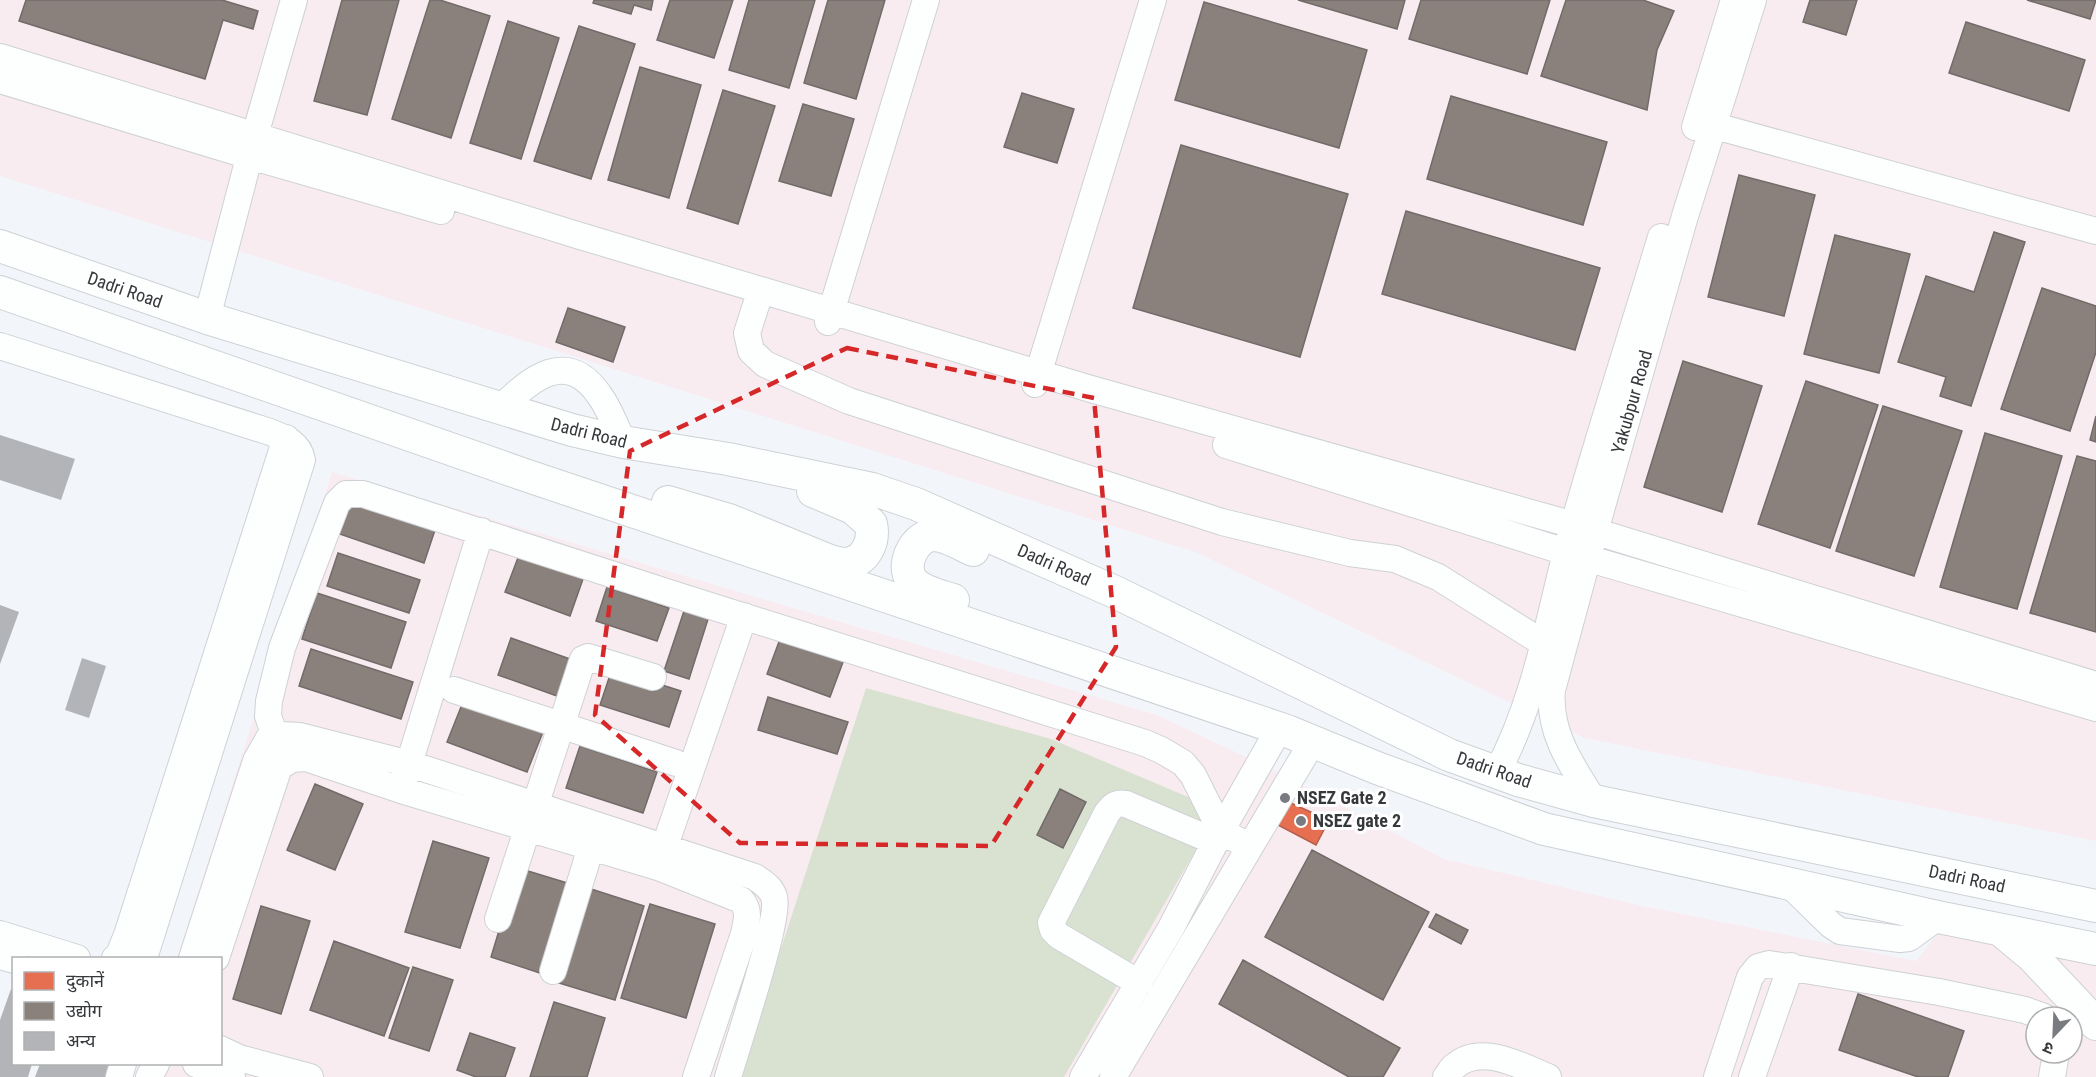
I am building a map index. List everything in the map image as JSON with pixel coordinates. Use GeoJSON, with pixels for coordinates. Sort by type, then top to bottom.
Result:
{"type":"FeatureCollection","features":[{"type":"Feature","properties":{"kind":"main road","name":"Dadri Road"},"geometry":{"type":"LineString","coordinates":[[0,246],[207,318],[572,430],[623,442],[728,459],[872,489],[916,504],[1114,592],[1449,755],[1518,780],[1594,801],[2096,906]]}},
{"type":"Feature","properties":{"kind":"main road","name":"Dadri Road"},"geometry":{"type":"LineString","coordinates":[[0,292],[522,474],[1279,729],[1377,768],[1544,829],[1938,917],[2096,949]]}},
{"type":"Feature","properties":{"kind":"main road"},"geometry":{"type":"LineString","coordinates":[[602,500],[645,496],[678,504],[729,519],[830,561],[845,564],[857,560],[866,553],[872,542],[871,524],[853,508],[728,459]]}},
{"type":"Feature","properties":{"kind":"main road"},"geometry":{"type":"LineString","coordinates":[[1078,663],[1045,634],[1032,627],[926,590],[914,583],[909,574],[907,562],[913,550],[926,537],[934,535],[948,538],[1054,589],[1087,594],[1114,592]]}},
{"type":"Feature","properties":{"kind":"main road"},"geometry":{"type":"LineString","coordinates":[[1999,929],[2033,957],[2096,1024]]}},
{"type":"Feature","properties":{"kind":"street"},"geometry":{"type":"LineString","coordinates":[[207,318],[252,145],[294,0]]}},
{"type":"Feature","properties":{"kind":"street"},"geometry":{"type":"LineString","coordinates":[[830,316],[926,0]]}},
{"type":"Feature","properties":{"kind":"street"},"geometry":{"type":"LineString","coordinates":[[1037,378],[1153,0]]}},
{"type":"Feature","properties":{"kind":"street","name":"Yakubpur Road"},"geometry":{"type":"LineString","coordinates":[[1594,801],[1555,732],[1550,707],[1552,690],[1584,528],[1705,123],[1734,0]]}},
{"type":"Feature","properties":{"kind":"street","name":"Yakubpur Road"},"geometry":{"type":"LineString","coordinates":[[1705,123],[1753,0]]}},
{"type":"Feature","properties":{"kind":"street"},"geometry":{"type":"LineString","coordinates":[[0,57],[252,145],[757,302],[830,316]]}},
{"type":"Feature","properties":{"kind":"street"},"geometry":{"type":"LineString","coordinates":[[0,80],[252,145],[577,235],[830,316],[1037,378],[1584,528],[2096,685]]}},
{"type":"Feature","properties":{"kind":"street"},"geometry":{"type":"LineString","coordinates":[[1705,123],[2096,231]]}},
{"type":"Feature","properties":{"kind":"street"},"geometry":{"type":"LineString","coordinates":[[757,302],[747,333],[751,351],[765,364],[849,401],[1222,522],[1350,554],[1395,559],[1438,577],[1543,643]]}},
{"type":"Feature","properties":{"kind":"street"},"geometry":{"type":"LineString","coordinates":[[0,346],[286,438],[301,452],[302,460],[118,957]]}},
{"type":"Feature","properties":{"kind":"street"},"geometry":{"type":"LineString","coordinates":[[500,409],[525,384],[544,374],[564,369],[583,378],[600,395],[623,442]]}},
{"type":"Feature","properties":{"kind":"street"},"geometry":{"type":"LineString","coordinates":[[1037,378],[1577,555],[2096,708]]}},
{"type":"Feature","properties":{"kind":"street"},"geometry":{"type":"LineString","coordinates":[[287,762],[274,736],[268,716],[269,701],[282,648],[338,503],[346,494],[363,494],[1145,743],[1183,763],[1193,775],[1219,836]]}},
{"type":"Feature","properties":{"kind":"street"},"geometry":{"type":"LineString","coordinates":[[401,790],[481,531]]}},
{"type":"Feature","properties":{"kind":"street","name":"Yakubpur Road"},"geometry":{"type":"LineString","coordinates":[[1497,772],[1518,726],[1543,643],[1577,555]]}},
{"type":"Feature","properties":{"kind":"street"},"geometry":{"type":"LineString","coordinates":[[661,857],[744,616]]}},
{"type":"Feature","properties":{"kind":"street"},"geometry":{"type":"LineString","coordinates":[[498,919],[585,657],[653,677]]}},
{"type":"Feature","properties":{"kind":"street"},"geometry":{"type":"LineString","coordinates":[[454,690],[676,763]]}},
{"type":"Feature","properties":{"kind":"street"},"geometry":{"type":"LineString","coordinates":[[144,957],[213,704]]}},
{"type":"Feature","properties":{"kind":"street"},"geometry":{"type":"LineString","coordinates":[[1083,1077],[1172,928],[1219,836],[1279,729]]}},
{"type":"Feature","properties":{"kind":"street"},"geometry":{"type":"LineString","coordinates":[[192,957],[256,761],[264,743],[274,736],[300,736],[410,764],[532,816],[591,847],[661,857],[755,877],[768,886],[775,898],[772,926],[728,1077]]}},
{"type":"Feature","properties":{"kind":"street"},"geometry":{"type":"LineString","coordinates":[[1113,1077],[1313,741]]}},
{"type":"Feature","properties":{"kind":"street"},"geometry":{"type":"LineString","coordinates":[[216,957],[274,780],[279,767],[292,759],[306,758],[401,790],[532,816],[661,857],[741,900],[747,906],[775,910]]}},
{"type":"Feature","properties":{"kind":"street"},"geometry":{"type":"LineString","coordinates":[[1149,1017],[1133,993],[1059,936],[1053,930],[1051,923],[1107,813],[1119,802],[1251,847]]}},
{"type":"Feature","properties":{"kind":"street"},"geometry":{"type":"LineString","coordinates":[[553,971],[591,847]]}},
{"type":"Feature","properties":{"kind":"street"},"geometry":{"type":"LineString","coordinates":[[696,1077],[744,934],[748,918],[747,906]]}},
{"type":"Feature","properties":{"kind":"street"},"geometry":{"type":"LineString","coordinates":[[0,934],[74,957]]}},
{"type":"Feature","properties":{"kind":"street"},"geometry":{"type":"LineString","coordinates":[[1718,1077],[1750,977],[1758,968],[1769,964],[1939,992],[2024,1010]]}},
{"type":"Feature","properties":{"kind":"street"},"geometry":{"type":"LineString","coordinates":[[1752,1077],[1791,966]]}},
{"type":"Feature","properties":{"kind":"street"},"geometry":{"type":"LineString","coordinates":[[222,1050],[239,1058],[310,1077]]}},
{"type":"Feature","properties":{"kind":"street"},"geometry":{"type":"LineString","coordinates":[[1446,1077],[1455,1065],[1477,1056],[1504,1059],[1548,1077]]}},
{"type":"Feature","properties":{"kind":"street"},"geometry":{"type":"LineString","coordinates":[[198,1069],[232,1077]]}},
{"type":"Feature","properties":{"kind":"highlighted area"},"geometry":{"type":"Polygon","coordinates":[[[847,348],[1094,398],[1116,647],[991,846],[740,843],[595,715],[630,451],[847,348]]]}},
{"type":"Feature","properties":{"kind":"shaded area"},"geometry":{"type":"Polygon","coordinates":[[[0,0],[2096,0],[2096,841],[1584,738],[1195,552],[0,176],[0,0]]]}},
{"type":"Feature","properties":{"kind":"shaded area"},"geometry":{"type":"Polygon","coordinates":[[[332,472],[1157,715],[1278,772],[1444,859],[1643,906],[1916,961],[1941,930],[2096,961],[2096,1077],[140,1077],[144,1065],[222,1065],[222,957],[177,957],[332,472]]]}},
{"type":"Feature","properties":{"kind":"green space"},"geometry":{"type":"Polygon","coordinates":[[[866,688],[1051,739],[1219,810],[1064,1077],[739,1077],[866,688]]]}},
{"type":"Feature","properties":{"kind":"building: दुकानें","name":"NSEZ gate 2"},"geometry":{"type":"Polygon","coordinates":[[[1284,800],[1329,820],[1316,845],[1274,823],[1284,800]]]}},
{"type":"Feature","properties":{"kind":"building: उद्योग"},"geometry":{"type":"Polygon","coordinates":[[[26,0],[222,0],[258,11],[253,29],[223,20],[205,79],[19,21],[26,0]]]}},
{"type":"Feature","properties":{"kind":"building: उद्योग"},"geometry":{"type":"Polygon","coordinates":[[[342,0],[399,0],[367,115],[314,101],[342,0]]]}},
{"type":"Feature","properties":{"kind":"building: उद्योग"},"geometry":{"type":"Polygon","coordinates":[[[430,0],[440,0],[490,16],[451,138],[392,119],[430,0]]]}},
{"type":"Feature","properties":{"kind":"building: उद्योग"},"geometry":{"type":"Polygon","coordinates":[[[594,0],[653,0],[651,10],[634,5],[631,14],[593,3],[594,0]]]}},
{"type":"Feature","properties":{"kind":"building: उद्योग"},"geometry":{"type":"Polygon","coordinates":[[[670,0],[733,0],[714,58],[657,40],[670,0]]]}},
{"type":"Feature","properties":{"kind":"building: उद्योग"},"geometry":{"type":"Polygon","coordinates":[[[749,0],[815,0],[789,88],[729,70],[749,0]]]}},
{"type":"Feature","properties":{"kind":"building: उद्योग"},"geometry":{"type":"Polygon","coordinates":[[[828,0],[885,0],[856,99],[804,83],[828,0]]]}},
{"type":"Feature","properties":{"kind":"building: उद्योग"},"geometry":{"type":"Polygon","coordinates":[[[1298,0],[1405,0],[1397,29],[1298,0]]]}},
{"type":"Feature","properties":{"kind":"building: उद्योग"},"geometry":{"type":"Polygon","coordinates":[[[1421,0],[1550,0],[1527,74],[1409,39],[1421,0]]]}},
{"type":"Feature","properties":{"kind":"building: उद्योग"},"geometry":{"type":"Polygon","coordinates":[[[1566,0],[1643,0],[1674,11],[1657,50],[1647,110],[1541,76],[1566,0]]]}},
{"type":"Feature","properties":{"kind":"building: उद्योग"},"geometry":{"type":"Polygon","coordinates":[[[1810,0],[1857,0],[1846,35],[1803,22],[1810,0]]]}},
{"type":"Feature","properties":{"kind":"building: उद्योग"},"geometry":{"type":"Polygon","coordinates":[[[2027,0],[2096,0],[2090,19],[2027,0]]]}},
{"type":"Feature","properties":{"kind":"building: उद्योग"},"geometry":{"type":"Polygon","coordinates":[[[1204,2],[1367,50],[1339,148],[1175,100],[1204,2]]]}},
{"type":"Feature","properties":{"kind":"building: उद्योग"},"geometry":{"type":"Polygon","coordinates":[[[508,21],[559,38],[521,159],[470,143],[508,21]]]}},
{"type":"Feature","properties":{"kind":"building: उद्योग"},"geometry":{"type":"Polygon","coordinates":[[[1966,22],[2085,60],[2069,111],[1949,73],[1966,22]]]}},
{"type":"Feature","properties":{"kind":"building: उद्योग"},"geometry":{"type":"Polygon","coordinates":[[[579,26],[635,44],[591,179],[534,161],[579,26]]]}},
{"type":"Feature","properties":{"kind":"building: उद्योग"},"geometry":{"type":"Polygon","coordinates":[[[640,67],[701,85],[669,198],[608,180],[640,67]]]}},
{"type":"Feature","properties":{"kind":"building: उद्योग"},"geometry":{"type":"Polygon","coordinates":[[[723,90],[775,106],[738,224],[687,208],[723,90]]]}},
{"type":"Feature","properties":{"kind":"building: उद्योग"},"geometry":{"type":"Polygon","coordinates":[[[1022,93],[1074,109],[1057,163],[1004,147],[1022,93]]]}},
{"type":"Feature","properties":{"kind":"building: उद्योग"},"geometry":{"type":"Polygon","coordinates":[[[1451,96],[1607,142],[1583,225],[1427,179],[1451,96]]]}},
{"type":"Feature","properties":{"kind":"building: उद्योग"},"geometry":{"type":"Polygon","coordinates":[[[803,104],[854,119],[831,196],[779,181],[803,104]]]}},
{"type":"Feature","properties":{"kind":"building: उद्योग"},"geometry":{"type":"Polygon","coordinates":[[[1181,145],[1348,194],[1300,357],[1133,308],[1181,145]]]}},
{"type":"Feature","properties":{"kind":"building: उद्योग"},"geometry":{"type":"Polygon","coordinates":[[[1739,175],[1815,195],[1784,316],[1708,297],[1739,175]]]}},
{"type":"Feature","properties":{"kind":"building: उद्योग"},"geometry":{"type":"Polygon","coordinates":[[[1406,211],[1600,268],[1575,350],[1382,294],[1406,211]]]}},
{"type":"Feature","properties":{"kind":"building: उद्योग"},"geometry":{"type":"Polygon","coordinates":[[[1994,232],[2025,242],[1971,406],[1940,396],[1946,377],[1898,362],[1926,276],[1974,292],[1994,232]]]}},
{"type":"Feature","properties":{"kind":"building: उद्योग"},"geometry":{"type":"Polygon","coordinates":[[[1835,235],[1910,254],[1879,373],[1804,354],[1835,235]]]}},
{"type":"Feature","properties":{"kind":"building: उद्योग"},"geometry":{"type":"Polygon","coordinates":[[[2042,288],[2096,306],[2096,352],[2070,431],[2001,409],[2042,288]]]}},
{"type":"Feature","properties":{"kind":"building: उद्योग"},"geometry":{"type":"Polygon","coordinates":[[[568,308],[625,327],[613,362],[556,342],[568,308]]]}},
{"type":"Feature","properties":{"kind":"building: उद्योग"},"geometry":{"type":"Polygon","coordinates":[[[1683,361],[1762,386],[1722,512],[1644,487],[1683,361]]]}},
{"type":"Feature","properties":{"kind":"building: उद्योग"},"geometry":{"type":"Polygon","coordinates":[[[1806,381],[1878,405],[1830,548],[1758,524],[1806,381]]]}},
{"type":"Feature","properties":{"kind":"building: उद्योग"},"geometry":{"type":"Polygon","coordinates":[[[1883,406],[1962,431],[1914,576],[1836,551],[1883,406]]]}},
{"type":"Feature","properties":{"kind":"building: उद्योग"},"geometry":{"type":"Polygon","coordinates":[[[2096,416],[2096,442],[2090,440],[2096,416]]]}},
{"type":"Feature","properties":{"kind":"building: उद्योग"},"geometry":{"type":"Polygon","coordinates":[[[1985,433],[2062,456],[2017,609],[1940,587],[1985,433]]]}},
{"type":"Feature","properties":{"kind":"building: उद्योग"},"geometry":{"type":"Polygon","coordinates":[[[2077,456],[2096,461],[2096,632],[2030,613],[2077,456]]]}},
{"type":"Feature","properties":{"kind":"building: उद्योग"},"geometry":{"type":"Polygon","coordinates":[[[353,498],[436,527],[424,563],[340,534],[353,498]]]}},
{"type":"Feature","properties":{"kind":"building: उद्योग"},"geometry":{"type":"Polygon","coordinates":[[[338,553],[420,580],[409,613],[327,586],[338,553]]]}},
{"type":"Feature","properties":{"kind":"building: उद्योग"},"geometry":{"type":"Polygon","coordinates":[[[519,555],[583,579],[570,616],[505,592],[519,555]]]}},
{"type":"Feature","properties":{"kind":"building: उद्योग"},"geometry":{"type":"Polygon","coordinates":[[[607,587],[669,608],[657,641],[596,621],[607,587]]]}},
{"type":"Feature","properties":{"kind":"building: उद्योग"},"geometry":{"type":"Polygon","coordinates":[[[317,593],[406,622],[391,668],[302,639],[317,593]]]}},
{"type":"Feature","properties":{"kind":"building: उद्योग"},"geometry":{"type":"Polygon","coordinates":[[[685,608],[709,616],[689,679],[664,671],[685,608]]]}},
{"type":"Feature","properties":{"kind":"building: उद्योग"},"geometry":{"type":"Polygon","coordinates":[[[783,631],[846,654],[830,697],[767,674],[783,631]]]}},
{"type":"Feature","properties":{"kind":"building: उद्योग"},"geometry":{"type":"Polygon","coordinates":[[[511,638],[570,659],[557,696],[498,675],[511,638]]]}},
{"type":"Feature","properties":{"kind":"building: उद्योग"},"geometry":{"type":"Polygon","coordinates":[[[311,649],[413,682],[401,719],[299,686],[311,649]]]}},
{"type":"Feature","properties":{"kind":"building: उद्योग"},"geometry":{"type":"Polygon","coordinates":[[[612,669],[681,691],[669,727],[600,705],[612,669]]]}},
{"type":"Feature","properties":{"kind":"building: उद्योग"},"geometry":{"type":"Polygon","coordinates":[[[465,697],[545,727],[527,772],[447,742],[465,697]]]}},
{"type":"Feature","properties":{"kind":"building: उद्योग"},"geometry":{"type":"Polygon","coordinates":[[[768,697],[848,722],[837,754],[758,730],[768,697]]]}},
{"type":"Feature","properties":{"kind":"building: उद्योग"},"geometry":{"type":"Polygon","coordinates":[[[580,746],[657,772],[643,813],[566,788],[580,746]]]}},
{"type":"Feature","properties":{"kind":"building: उद्योग"},"geometry":{"type":"Polygon","coordinates":[[[315,784],[363,804],[335,870],[287,850],[315,784]]]}},
{"type":"Feature","properties":{"kind":"building: उद्योग"},"geometry":{"type":"Polygon","coordinates":[[[1060,789],[1086,802],[1063,848],[1037,835],[1060,789]]]}},
{"type":"Feature","properties":{"kind":"building: उद्योग"},"geometry":{"type":"Polygon","coordinates":[[[433,841],[489,858],[460,948],[405,932],[433,841]]]}},
{"type":"Feature","properties":{"kind":"building: उद्योग"},"geometry":{"type":"Polygon","coordinates":[[[1312,850],[1429,912],[1383,1000],[1265,937],[1312,850]]]}},
{"type":"Feature","properties":{"kind":"building: उद्योग"},"geometry":{"type":"Polygon","coordinates":[[[518,868],[574,885],[546,975],[491,957],[518,868]]]}},
{"type":"Feature","properties":{"kind":"building: उद्योग"},"geometry":{"type":"Polygon","coordinates":[[[588,888],[644,906],[615,1000],[559,983],[588,888]]]}},
{"type":"Feature","properties":{"kind":"building: उद्योग"},"geometry":{"type":"Polygon","coordinates":[[[650,904],[715,924],[686,1018],[621,998],[650,904]]]}},
{"type":"Feature","properties":{"kind":"building: उद्योग"},"geometry":{"type":"Polygon","coordinates":[[[261,906],[310,921],[281,1014],[233,999],[261,906]]]}},
{"type":"Feature","properties":{"kind":"building: उद्योग"},"geometry":{"type":"Polygon","coordinates":[[[1436,914],[1468,930],[1461,944],[1429,927],[1436,914]]]}},
{"type":"Feature","properties":{"kind":"building: उद्योग"},"geometry":{"type":"Polygon","coordinates":[[[334,941],[409,968],[384,1036],[310,1010],[334,941]]]}},
{"type":"Feature","properties":{"kind":"building: उद्योग"},"geometry":{"type":"Polygon","coordinates":[[[1243,960],[1400,1048],[1383,1077],[1349,1077],[1219,1004],[1243,960]]]}},
{"type":"Feature","properties":{"kind":"building: उद्योग"},"geometry":{"type":"Polygon","coordinates":[[[413,967],[453,980],[429,1051],[389,1038],[413,967]]]}},
{"type":"Feature","properties":{"kind":"building: उद्योग"},"geometry":{"type":"Polygon","coordinates":[[[1858,994],[1964,1031],[1948,1077],[1918,1077],[1839,1050],[1858,994]]]}},
{"type":"Feature","properties":{"kind":"building: उद्योग"},"geometry":{"type":"Polygon","coordinates":[[[554,1002],[605,1018],[587,1077],[530,1077],[554,1002]]]}},
{"type":"Feature","properties":{"kind":"building: उद्योग"},"geometry":{"type":"Polygon","coordinates":[[[470,1033],[515,1048],[505,1077],[476,1077],[457,1070],[470,1033]]]}},
{"type":"Feature","properties":{"kind":"building: अन्य"},"geometry":{"type":"Polygon","coordinates":[[[0,435],[75,459],[61,500],[0,480],[0,435]]]}},
{"type":"Feature","properties":{"kind":"building: अन्य"},"geometry":{"type":"Polygon","coordinates":[[[0,605],[19,612],[0,664],[0,605]]]}},
{"type":"Feature","properties":{"kind":"building: अन्य"},"geometry":{"type":"Polygon","coordinates":[[[82,658],[106,666],[89,718],[65,710],[82,658]]]}},
{"type":"Feature","properties":{"kind":"building: अन्य"},"geometry":{"type":"Polygon","coordinates":[[[12,989],[12,1065],[32,1065],[28,1077],[0,1077],[0,1020],[12,989]]]}},
{"type":"Feature","properties":{"kind":"building: अन्य"},"geometry":{"type":"Polygon","coordinates":[[[40,1065],[113,1065],[109,1077],[35,1077],[40,1065]]]}},
{"type":"Feature","properties":{"kind":"place","name":"NSEZ Gate 2"},"geometry":{"type":"Point","coordinates":[1285,798]}},
{"type":"Feature","properties":{"kind":"place","name":"NSEZ gate 2"},"geometry":{"type":"Point","coordinates":[1301,821]}}]}
